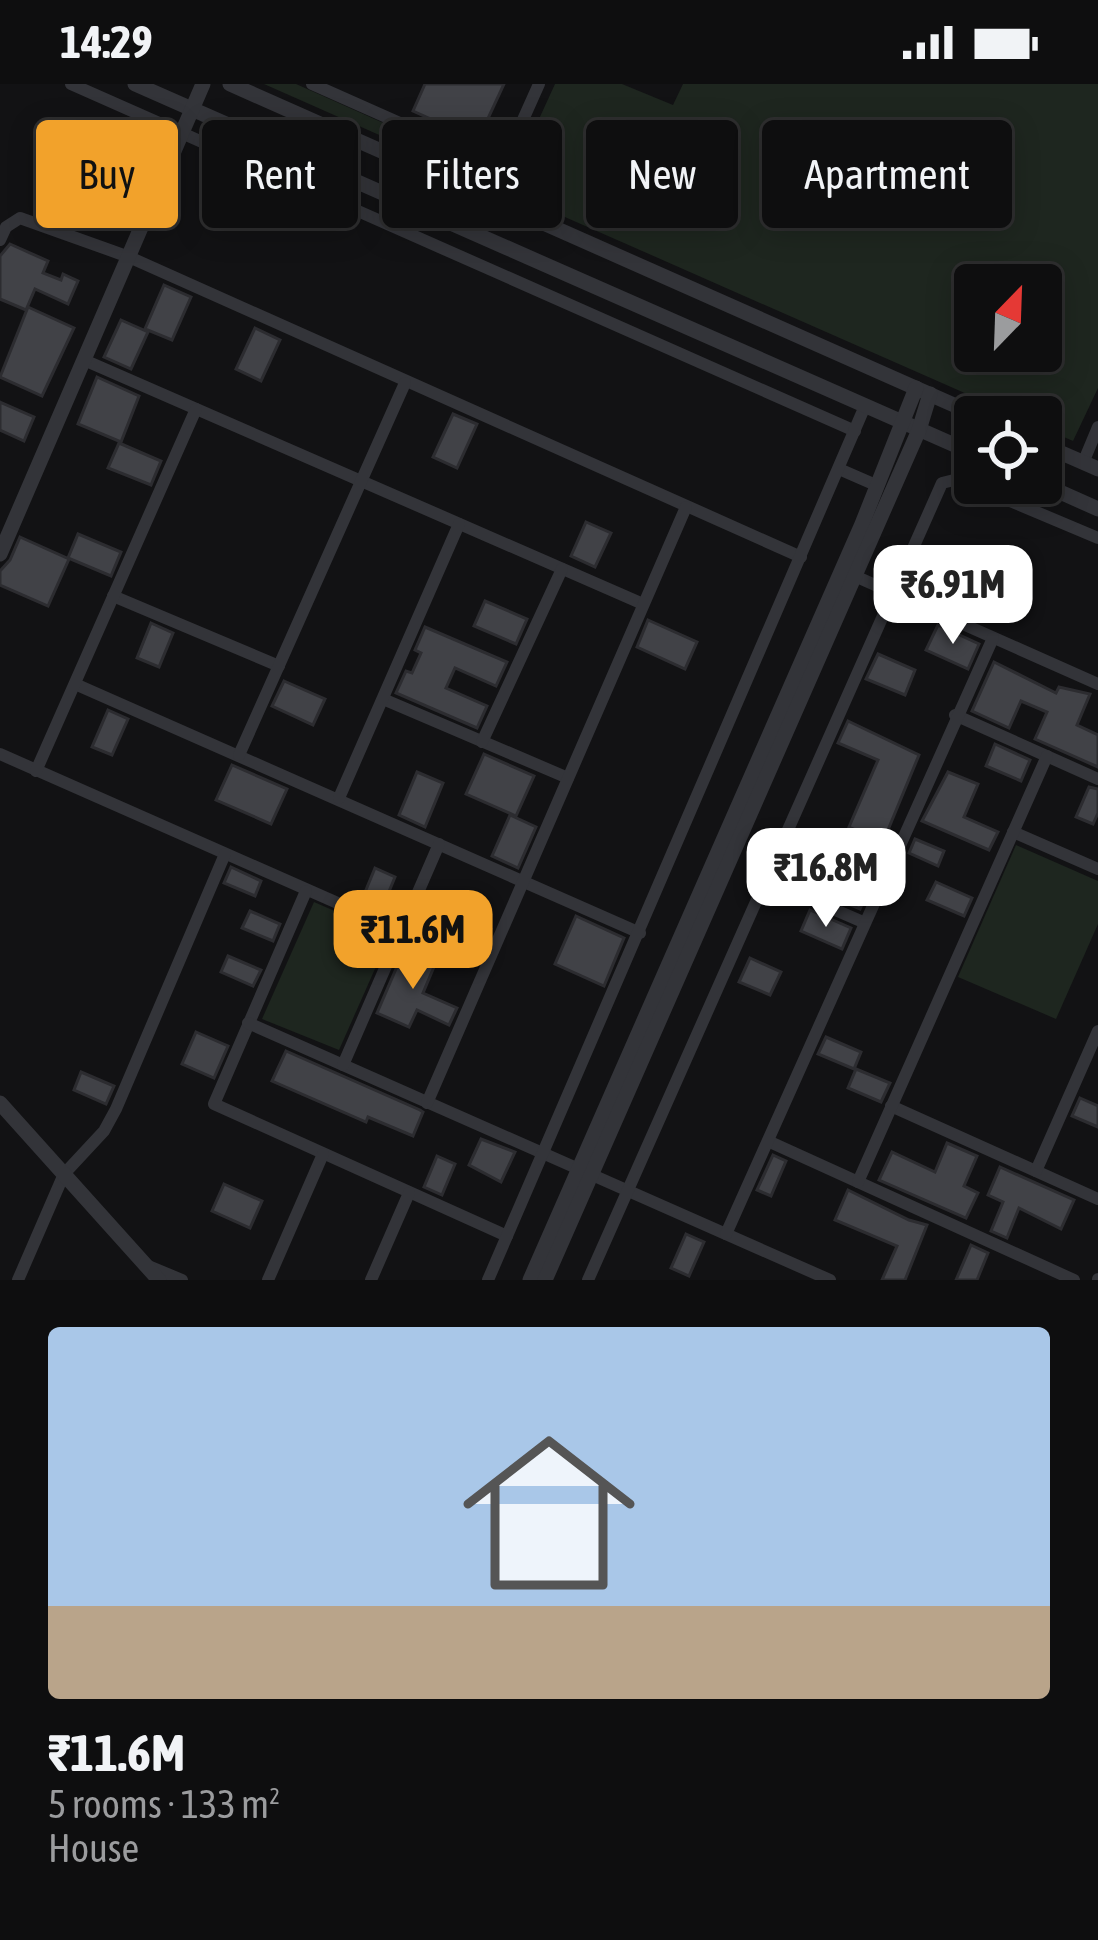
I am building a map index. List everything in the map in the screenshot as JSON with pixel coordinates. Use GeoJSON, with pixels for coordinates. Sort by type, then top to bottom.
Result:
{"type":"FeatureCollection","features":[{"type":"Feature","properties":{"kind":"street"},"geometry":{"type":"LineString","coordinates":[[71,84],[855,431]]}},
{"type":"Feature","properties":{"kind":"street"},"geometry":{"type":"LineString","coordinates":[[135,84],[954,445]]}},
{"type":"Feature","properties":{"kind":"street"},"geometry":{"type":"LineString","coordinates":[[0,554],[203,84]]}},
{"type":"Feature","properties":{"kind":"street"},"geometry":{"type":"LineString","coordinates":[[230,84],[382,151]]}},
{"type":"Feature","properties":{"kind":"street"},"geometry":{"type":"LineString","coordinates":[[313,84],[394,120]]}},
{"type":"Feature","properties":{"kind":"street"},"geometry":{"type":"LineString","coordinates":[[522,120],[538,84]]}},
{"type":"Feature","properties":{"kind":"street"},"geometry":{"type":"LineString","coordinates":[[0,240],[12,220],[20,218],[129,257],[801,557]]}},
{"type":"Feature","properties":{"kind":"street"},"geometry":{"type":"LineString","coordinates":[[555,228],[954,405]]}},
{"type":"Feature","properties":{"kind":"street"},"geometry":{"type":"LineString","coordinates":[[83,360],[644,604]]}},
{"type":"Feature","properties":{"kind":"street"},"geometry":{"type":"LineString","coordinates":[[239,755],[405,383]]}},
{"type":"Feature","properties":{"kind":"street"},"geometry":{"type":"LineString","coordinates":[[545,1280],[585,1173],[923,392]]}},
{"type":"Feature","properties":{"kind":"street"},"geometry":{"type":"LineString","coordinates":[[488,1280],[866,406]]}},
{"type":"Feature","properties":{"kind":"street"},"geometry":{"type":"LineString","coordinates":[[36,771],[196,409]]}},
{"type":"Feature","properties":{"kind":"street"},"geometry":{"type":"LineString","coordinates":[[848,573],[878,485],[911,426]]}},
{"type":"Feature","properties":{"kind":"street"},"geometry":{"type":"LineString","coordinates":[[1062,453],[1091,466],[1098,428]]}},
{"type":"Feature","properties":{"kind":"street"},"geometry":{"type":"LineString","coordinates":[[839,469],[878,485]]}},
{"type":"Feature","properties":{"kind":"street"},"geometry":{"type":"LineString","coordinates":[[588,1280],[936,493],[949,479],[958,478],[1098,538]]}},
{"type":"Feature","properties":{"kind":"street"},"geometry":{"type":"LineString","coordinates":[[1062,492],[1098,508]]}},
{"type":"Feature","properties":{"kind":"street"},"geometry":{"type":"LineString","coordinates":[[427,1103],[686,506]]}},
{"type":"Feature","properties":{"kind":"street"},"geometry":{"type":"LineString","coordinates":[[339,798],[459,524]]}},
{"type":"Feature","properties":{"kind":"street"},"geometry":{"type":"LineString","coordinates":[[482,742],[562,568]]}},
{"type":"Feature","properties":{"kind":"street"},"geometry":{"type":"LineString","coordinates":[[848,573],[1098,684]]}},
{"type":"Feature","properties":{"kind":"street"},"geometry":{"type":"LineString","coordinates":[[112,596],[279,666]]}},
{"type":"Feature","properties":{"kind":"street"},"geometry":{"type":"LineString","coordinates":[[726,1234],[993,638]]}},
{"type":"Feature","properties":{"kind":"street"},"geometry":{"type":"LineString","coordinates":[[75,684],[640,933]]}},
{"type":"Feature","properties":{"kind":"street"},"geometry":{"type":"LineString","coordinates":[[383,699],[568,778]]}},
{"type":"Feature","properties":{"kind":"street"},"geometry":{"type":"LineString","coordinates":[[956,715],[1098,779]]}},
{"type":"Feature","properties":{"kind":"street"},"geometry":{"type":"LineString","coordinates":[[0,754],[400,932]]}},
{"type":"Feature","properties":{"kind":"street"},"geometry":{"type":"LineString","coordinates":[[858,1182],[1047,756]]}},
{"type":"Feature","properties":{"kind":"street"},"geometry":{"type":"LineString","coordinates":[[1013,832],[1098,869]]}},
{"type":"Feature","properties":{"kind":"street"},"geometry":{"type":"LineString","coordinates":[[343,1065],[439,844]]}},
{"type":"Feature","properties":{"kind":"street"},"geometry":{"type":"LineString","coordinates":[[18,1280],[64,1174],[104,1131],[116,1109],[225,854]]}},
{"type":"Feature","properties":{"kind":"street"},"geometry":{"type":"LineString","coordinates":[[764,879],[863,922]]}},
{"type":"Feature","properties":{"kind":"street"},"geometry":{"type":"LineString","coordinates":[[306,890],[214,1104],[507,1236]]}},
{"type":"Feature","properties":{"kind":"street"},"geometry":{"type":"LineString","coordinates":[[248,1023],[830,1280]]}},
{"type":"Feature","properties":{"kind":"street"},"geometry":{"type":"LineString","coordinates":[[1036,1171],[1098,1031]]}},
{"type":"Feature","properties":{"kind":"street"},"geometry":{"type":"LineString","coordinates":[[0,1102],[159,1280]]}},
{"type":"Feature","properties":{"kind":"street"},"geometry":{"type":"LineString","coordinates":[[891,1106],[1098,1199]]}},
{"type":"Feature","properties":{"kind":"street"},"geometry":{"type":"LineString","coordinates":[[770,1142],[1074,1280]]}},
{"type":"Feature","properties":{"kind":"street"},"geometry":{"type":"LineString","coordinates":[[268,1280],[323,1154]]}},
{"type":"Feature","properties":{"kind":"street"},"geometry":{"type":"LineString","coordinates":[[530,1280],[585,1173]]}},
{"type":"Feature","properties":{"kind":"street"},"geometry":{"type":"LineString","coordinates":[[371,1280],[409,1193]]}},
{"type":"Feature","properties":{"kind":"street"},"geometry":{"type":"LineString","coordinates":[[145,1264],[182,1280]]}},
{"type":"Feature","properties":{"kind":"shaded area"},"geometry":{"type":"Polygon","coordinates":[[[264,84],[296,84],[382,122],[382,136],[358,126],[358,120],[345,120],[264,84]]]}},
{"type":"Feature","properties":{"kind":"shaded area"},"geometry":{"type":"Polygon","coordinates":[[[555,84],[622,84],[673,105],[683,84],[1098,84],[1098,388],[1073,441],[1062,436],[1062,396],[971,396],[590,228],[738,228],[738,120],[586,120],[586,226],[562,216],[562,120],[539,120],[555,84]]]}},
{"type":"Feature","properties":{"kind":"shaded area"},"geometry":{"type":"Polygon","coordinates":[[[1016,845],[1098,881],[1098,924],[1056,1019],[958,977],[1016,845]]]}},
{"type":"Feature","properties":{"kind":"shaded area"},"geometry":{"type":"Polygon","coordinates":[[[314,902],[390,935],[339,1050],[262,1019],[314,902]]]}},
{"type":"Feature","properties":{"kind":"building"},"geometry":{"type":"Polygon","coordinates":[[[425,84],[504,84],[487,120],[433,120],[413,111],[425,84]]]}},
{"type":"Feature","properties":{"kind":"building"},"geometry":{"type":"Polygon","coordinates":[[[10,244],[48,261],[43,273],[78,281],[68,304],[35,289],[26,310],[0,299],[0,256],[10,244]]]}},
{"type":"Feature","properties":{"kind":"building"},"geometry":{"type":"Polygon","coordinates":[[[164,285],[191,297],[172,340],[145,329],[164,285]]]}},
{"type":"Feature","properties":{"kind":"building"},"geometry":{"type":"Polygon","coordinates":[[[28,307],[74,328],[42,396],[0,377],[28,307]]]}},
{"type":"Feature","properties":{"kind":"building"},"geometry":{"type":"Polygon","coordinates":[[[121,320],[148,332],[131,369],[104,357],[121,320]]]}},
{"type":"Feature","properties":{"kind":"building"},"geometry":{"type":"Polygon","coordinates":[[[255,328],[280,340],[261,381],[236,369],[255,328]]]}},
{"type":"Feature","properties":{"kind":"building"},"geometry":{"type":"Polygon","coordinates":[[[97,377],[139,396],[121,442],[78,424],[97,377]]]}},
{"type":"Feature","properties":{"kind":"building"},"geometry":{"type":"Polygon","coordinates":[[[0,402],[34,417],[24,441],[0,430],[0,402]]]}},
{"type":"Feature","properties":{"kind":"building"},"geometry":{"type":"Polygon","coordinates":[[[453,414],[477,424],[457,468],[433,457],[453,414]]]}},
{"type":"Feature","properties":{"kind":"building"},"geometry":{"type":"Polygon","coordinates":[[[119,443],[161,461],[151,485],[108,468],[119,443]]]}},
{"type":"Feature","properties":{"kind":"building"},"geometry":{"type":"Polygon","coordinates":[[[586,522],[611,533],[595,567],[571,556],[586,522]]]}},
{"type":"Feature","properties":{"kind":"building"},"geometry":{"type":"Polygon","coordinates":[[[78,534],[121,552],[111,576],[68,558],[78,534]]]}},
{"type":"Feature","properties":{"kind":"building"},"geometry":{"type":"Polygon","coordinates":[[[20,537],[69,559],[48,606],[0,585],[0,571],[20,537]]]}},
{"type":"Feature","properties":{"kind":"building"},"geometry":{"type":"Polygon","coordinates":[[[485,601],[527,619],[516,644],[474,626],[485,601]]]}},
{"type":"Feature","properties":{"kind":"building"},"geometry":{"type":"Polygon","coordinates":[[[648,620],[697,642],[685,669],[637,647],[648,620]]]}},
{"type":"Feature","properties":{"kind":"building"},"geometry":{"type":"Polygon","coordinates":[[[151,623],[173,633],[159,667],[137,658],[151,623]]]}},
{"type":"Feature","properties":{"kind":"building"},"geometry":{"type":"Polygon","coordinates":[[[938,625],[979,644],[968,669],[926,650],[938,625]]]}},
{"type":"Feature","properties":{"kind":"building"},"geometry":{"type":"Polygon","coordinates":[[[425,627],[507,662],[496,686],[455,668],[446,688],[487,706],[477,728],[396,693],[421,653],[415,650],[425,627]]]}},
{"type":"Feature","properties":{"kind":"building"},"geometry":{"type":"Polygon","coordinates":[[[878,654],[915,670],[905,695],[866,679],[878,654]]]}},
{"type":"Feature","properties":{"kind":"building"},"geometry":{"type":"Polygon","coordinates":[[[994,662],[1056,693],[1059,687],[1090,694],[1077,725],[1098,735],[1098,767],[1035,739],[1047,712],[1021,701],[1009,728],[972,711],[994,662]]]}},
{"type":"Feature","properties":{"kind":"building"},"geometry":{"type":"Polygon","coordinates":[[[284,681],[325,699],[313,725],[272,706],[284,681]]]}},
{"type":"Feature","properties":{"kind":"building"},"geometry":{"type":"Polygon","coordinates":[[[108,710],[128,719],[112,755],[92,747],[108,710]]]}},
{"type":"Feature","properties":{"kind":"building"},"geometry":{"type":"Polygon","coordinates":[[[848,721],[919,755],[883,842],[849,827],[878,760],[838,743],[848,721]]]}},
{"type":"Feature","properties":{"kind":"building"},"geometry":{"type":"Polygon","coordinates":[[[995,744],[1030,760],[1021,781],[986,766],[995,744]]]}},
{"type":"Feature","properties":{"kind":"building"},"geometry":{"type":"Polygon","coordinates":[[[484,754],[534,776],[516,816],[466,794],[484,754]]]}},
{"type":"Feature","properties":{"kind":"building"},"geometry":{"type":"Polygon","coordinates":[[[232,765],[287,789],[271,824],[216,800],[232,765]]]}},
{"type":"Feature","properties":{"kind":"building"},"geometry":{"type":"Polygon","coordinates":[[[417,772],[443,783],[425,827],[399,815],[417,772]]]}},
{"type":"Feature","properties":{"kind":"building"},"geometry":{"type":"Polygon","coordinates":[[[948,772],[978,784],[964,817],[998,832],[989,850],[922,821],[948,772]]]}},
{"type":"Feature","properties":{"kind":"building"},"geometry":{"type":"Polygon","coordinates":[[[1089,787],[1098,789],[1093,824],[1076,817],[1089,787]]]}},
{"type":"Feature","properties":{"kind":"building"},"geometry":{"type":"Polygon","coordinates":[[[510,815],[536,827],[518,868],[492,856],[510,815]]]}},
{"type":"Feature","properties":{"kind":"building"},"geometry":{"type":"Polygon","coordinates":[[[915,839],[944,851],[938,866],[909,853],[915,839]]]}},
{"type":"Feature","properties":{"kind":"building"},"geometry":{"type":"Polygon","coordinates":[[[789,853],[869,888],[860,909],[780,874],[789,853]]]}},
{"type":"Feature","properties":{"kind":"building"},"geometry":{"type":"Polygon","coordinates":[[[231,867],[261,881],[255,896],[224,883],[231,867]]]}},
{"type":"Feature","properties":{"kind":"building"},"geometry":{"type":"Polygon","coordinates":[[[375,868],[395,877],[381,911],[361,902],[375,868]]]}},
{"type":"Feature","properties":{"kind":"building"},"geometry":{"type":"Polygon","coordinates":[[[936,882],[972,898],[964,916],[927,900],[936,882]]]}},
{"type":"Feature","properties":{"kind":"building"},"geometry":{"type":"Polygon","coordinates":[[[810,910],[851,928],[842,949],[801,931],[810,910]]]}},
{"type":"Feature","properties":{"kind":"building"},"geometry":{"type":"Polygon","coordinates":[[[250,911],[280,924],[273,941],[242,928],[250,911]]]}},
{"type":"Feature","properties":{"kind":"building"},"geometry":{"type":"Polygon","coordinates":[[[459,915],[491,929],[484,946],[451,932],[459,915]]]}},
{"type":"Feature","properties":{"kind":"building"},"geometry":{"type":"Polygon","coordinates":[[[576,916],[624,938],[604,986],[555,964],[576,916]]]}},
{"type":"Feature","properties":{"kind":"building"},"geometry":{"type":"Polygon","coordinates":[[[405,948],[436,962],[423,993],[457,1008],[449,1025],[417,1010],[409,1027],[377,1013],[405,948]]]}},
{"type":"Feature","properties":{"kind":"building"},"geometry":{"type":"Polygon","coordinates":[[[228,956],[261,970],[253,986],[221,972],[228,956]]]}},
{"type":"Feature","properties":{"kind":"building"},"geometry":{"type":"Polygon","coordinates":[[[750,958],[781,972],[770,995],[739,982],[750,958]]]}},
{"type":"Feature","properties":{"kind":"building"},"geometry":{"type":"Polygon","coordinates":[[[196,1032],[228,1046],[214,1078],[182,1064],[196,1032]]]}},
{"type":"Feature","properties":{"kind":"building"},"geometry":{"type":"Polygon","coordinates":[[[826,1037],[861,1052],[854,1069],[818,1054],[826,1037]]]}},
{"type":"Feature","properties":{"kind":"building"},"geometry":{"type":"Polygon","coordinates":[[[286,1051],[423,1112],[413,1136],[368,1117],[366,1122],[272,1081],[286,1051]]]}},
{"type":"Feature","properties":{"kind":"building"},"geometry":{"type":"Polygon","coordinates":[[[856,1069],[890,1083],[881,1102],[848,1088],[856,1069]]]}},
{"type":"Feature","properties":{"kind":"building"},"geometry":{"type":"Polygon","coordinates":[[[81,1072],[114,1086],[106,1104],[74,1090],[81,1072]]]}},
{"type":"Feature","properties":{"kind":"building"},"geometry":{"type":"Polygon","coordinates":[[[1080,1098],[1098,1106],[1098,1127],[1072,1116],[1080,1098]]]}},
{"type":"Feature","properties":{"kind":"building"},"geometry":{"type":"Polygon","coordinates":[[[481,1139],[515,1152],[501,1182],[469,1165],[481,1139]]]}},
{"type":"Feature","properties":{"kind":"building"},"geometry":{"type":"Polygon","coordinates":[[[947,1143],[977,1156],[964,1186],[978,1193],[966,1218],[879,1180],[892,1152],[935,1172],[947,1143]]]}},
{"type":"Feature","properties":{"kind":"building"},"geometry":{"type":"Polygon","coordinates":[[[773,1155],[786,1161],[771,1196],[757,1190],[773,1155]]]}},
{"type":"Feature","properties":{"kind":"building"},"geometry":{"type":"Polygon","coordinates":[[[437,1156],[455,1164],[442,1195],[424,1187],[437,1156]]]}},
{"type":"Feature","properties":{"kind":"building"},"geometry":{"type":"Polygon","coordinates":[[[1000,1167],[1074,1200],[1061,1229],[1019,1208],[1007,1238],[991,1231],[1003,1202],[988,1195],[1000,1167]]]}},
{"type":"Feature","properties":{"kind":"building"},"geometry":{"type":"Polygon","coordinates":[[[224,1184],[262,1201],[250,1228],[212,1211],[224,1184]]]}},
{"type":"Feature","properties":{"kind":"building"},"geometry":{"type":"Polygon","coordinates":[[[848,1190],[927,1225],[905,1280],[882,1280],[897,1246],[835,1220],[848,1190]]]}},
{"type":"Feature","properties":{"kind":"building"},"geometry":{"type":"Polygon","coordinates":[[[686,1234],[704,1242],[689,1276],[671,1268],[686,1234]]]}},
{"type":"Feature","properties":{"kind":"building"},"geometry":{"type":"Polygon","coordinates":[[[971,1245],[988,1253],[977,1280],[956,1280],[971,1245]]]}}]}
